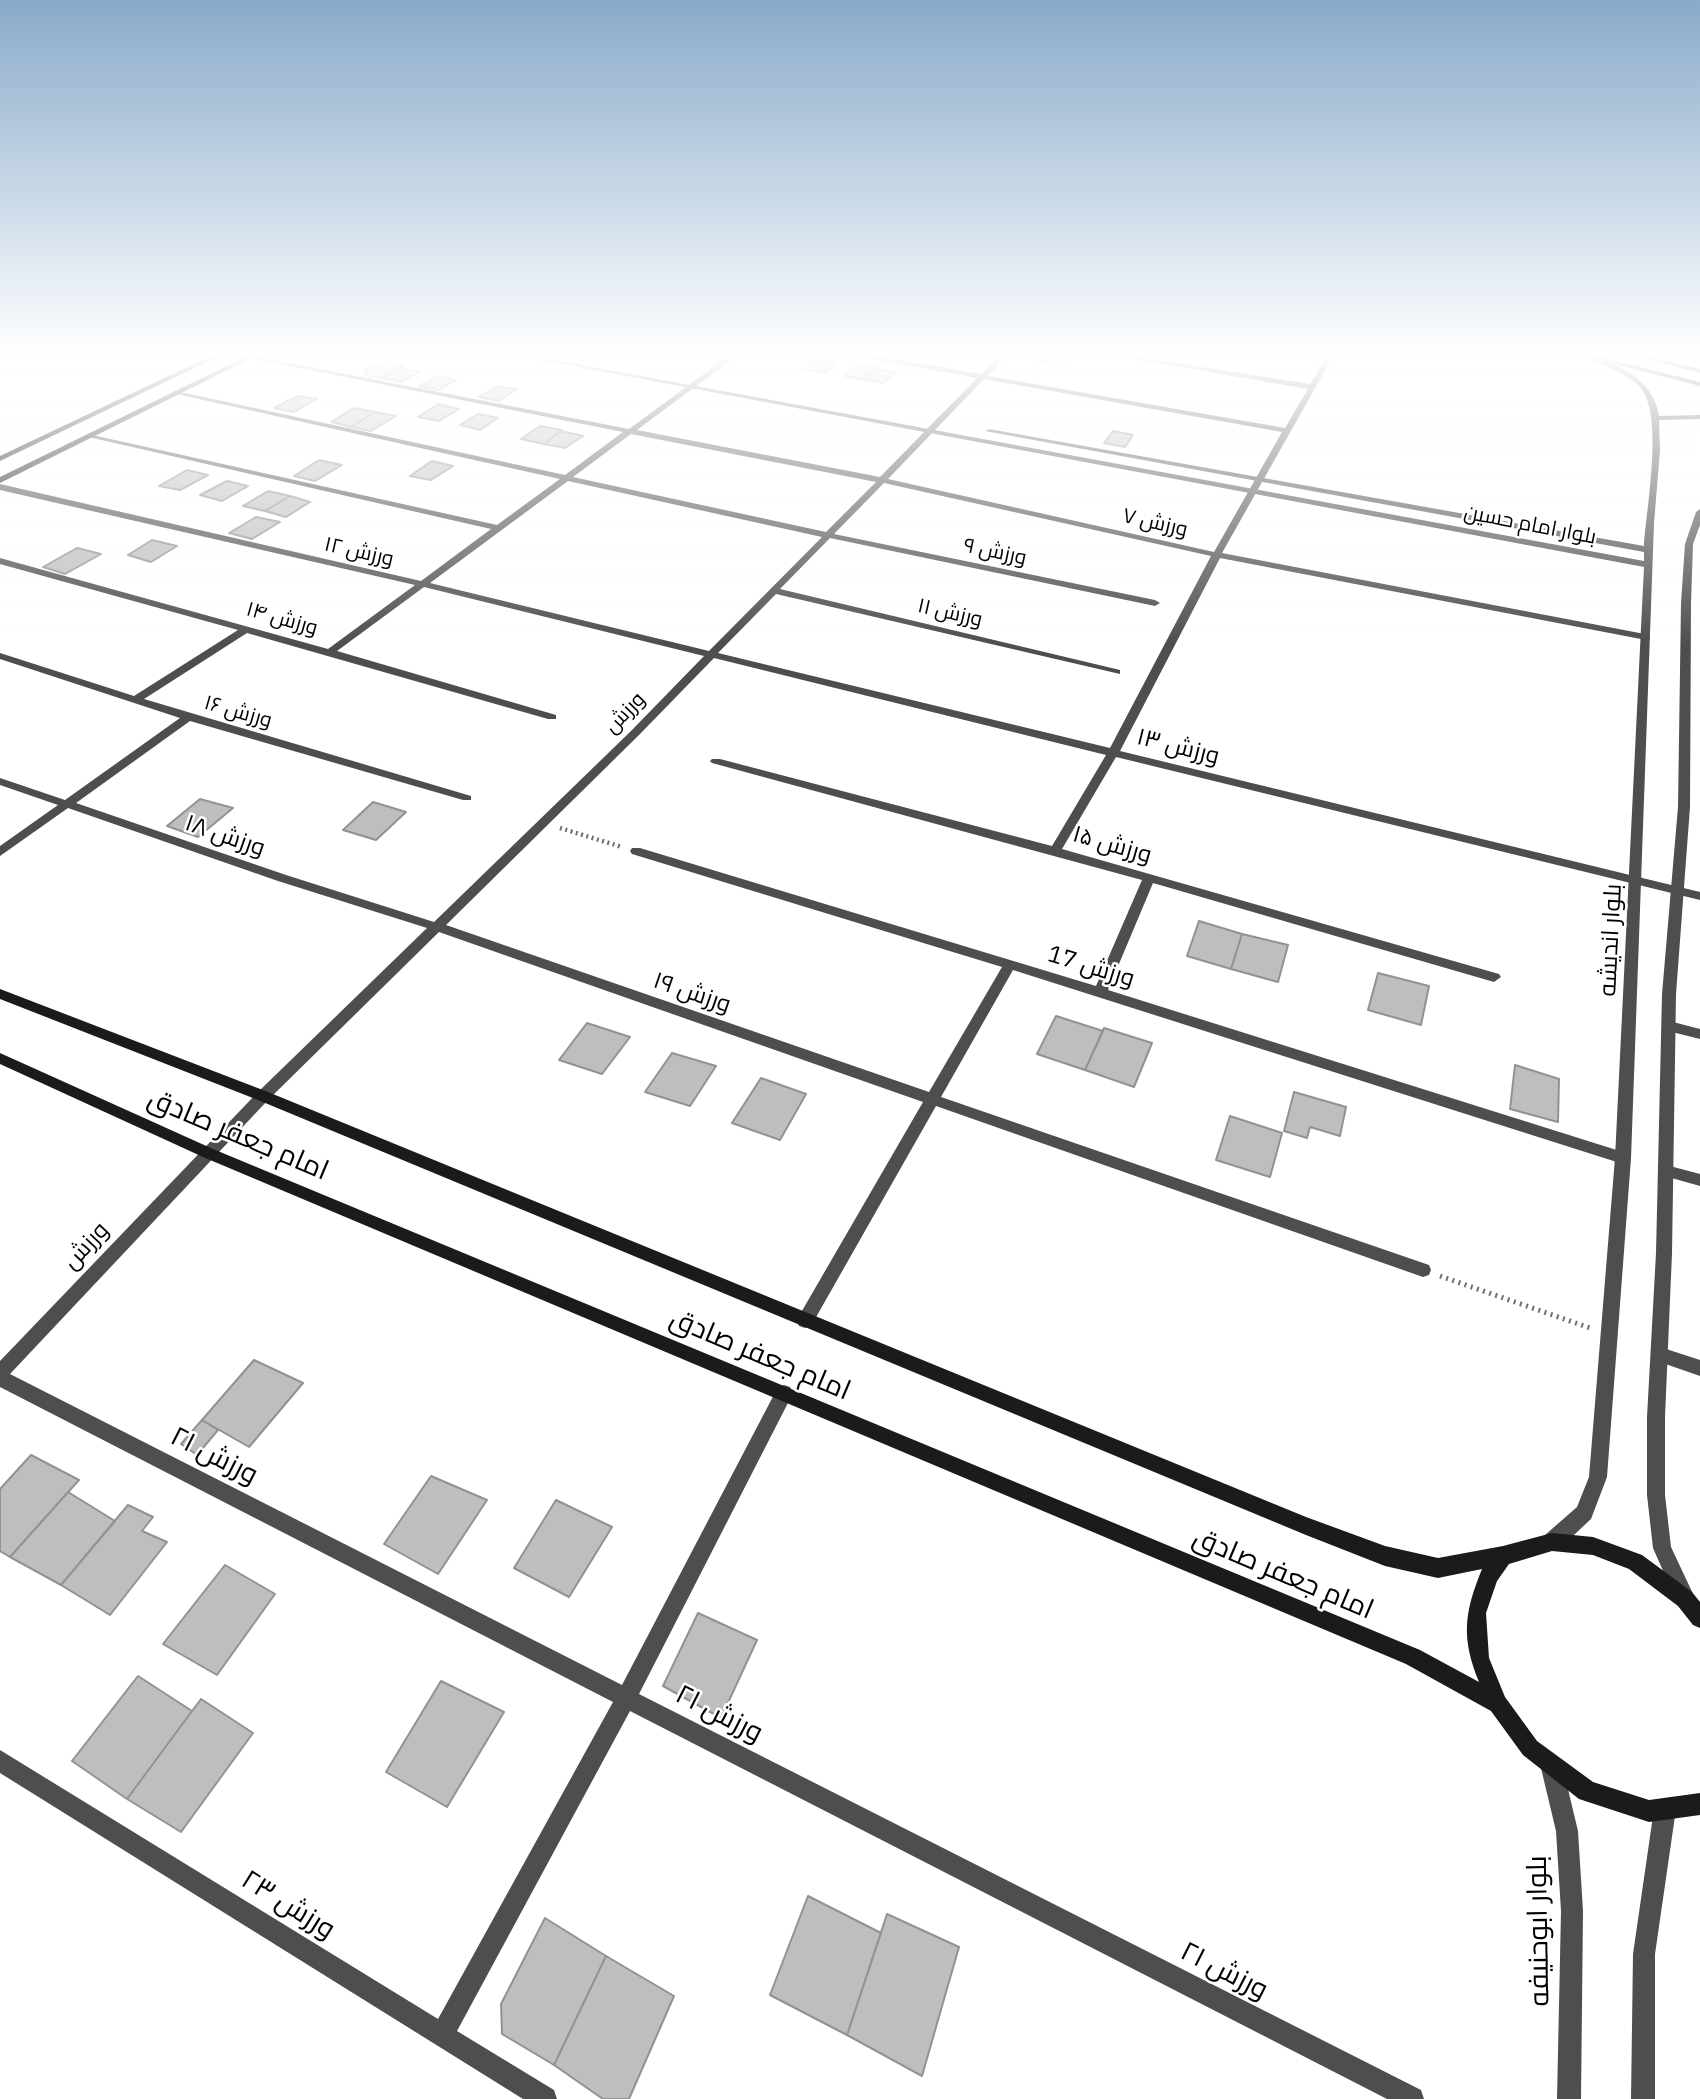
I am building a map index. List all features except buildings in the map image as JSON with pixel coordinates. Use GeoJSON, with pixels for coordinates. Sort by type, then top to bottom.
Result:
{"type":"FeatureCollection","features":[{"type":"Feature","properties":{"kind":"main road"},"geometry":{"type":"LineString","coordinates":[[0,459],[21,449]]}},
{"type":"Feature","properties":{"kind":"main road"},"geometry":{"type":"LineString","coordinates":[[0,480],[62,449]]}},
{"type":"Feature","properties":{"kind":"main road","name":"امام جعفر صادق"},"geometry":{"type":"LineString","coordinates":[[0,994],[263,1096],[805,1321],[1385,1556],[1438,1568],[1503,1556],[1552,1542]]}},
{"type":"Feature","properties":{"kind":"main road","name":"امام جعفر صادق"},"geometry":{"type":"LineString","coordinates":[[0,1058],[208,1153],[1413,1657],[1498,1704]]}},
{"type":"Feature","properties":{"kind":"main road"},"geometry":{"type":"LineString","coordinates":[[1552,1542],[1592,1546],[1634,1562],[1685,1599],[1700,1618]]}},
{"type":"Feature","properties":{"kind":"main road"},"geometry":{"type":"LineString","coordinates":[[1503,1556],[1489,1576],[1476,1613],[1479,1658],[1498,1704],[1530,1748],[1587,1791],[1649,1811],[1700,1804]]}},
{"type":"Feature","properties":{"kind":"street"},"geometry":{"type":"LineString","coordinates":[[146,449],[498,528]]}},
{"type":"Feature","properties":{"kind":"street","name":"ورزش ۹"},"geometry":{"type":"LineString","coordinates":[[433,449],[1156,603]]}},
{"type":"Feature","properties":{"kind":"street"},"geometry":{"type":"LineString","coordinates":[[330,652],[606,449]]}},
{"type":"Feature","properties":{"kind":"street","name":"ورزش ۷"},"geometry":{"type":"LineString","coordinates":[[722,449],[881,480],[1217,555],[1646,637]]}},
{"type":"Feature","properties":{"kind":"street","name":"ورزش"},"geometry":{"type":"LineString","coordinates":[[0,1376],[263,1096],[544,824],[775,591],[881,480],[907,449]]}},
{"type":"Feature","properties":{"kind":"street","name":"بلوار امام حسین"},"geometry":{"type":"LineString","coordinates":[[1050,449],[1649,565]]}},
{"type":"Feature","properties":{"kind":"street","name":"بلوار امام حسین"},"geometry":{"type":"LineString","coordinates":[[1087,449],[1649,550]]}},
{"type":"Feature","properties":{"kind":"street"},"geometry":{"type":"LineString","coordinates":[[1055,851],[1113,753],[1217,555],[1277,449]]}},
{"type":"Feature","properties":{"kind":"street","name":"بلوار اندیشه"},"geometry":{"type":"LineString","coordinates":[[1552,1542],[1584,1513],[1598,1478],[1623,1158],[1654,449]]}},
{"type":"Feature","properties":{"kind":"street","name":"ورزش ۱۲"},"geometry":{"type":"LineString","coordinates":[[0,487],[422,584],[709,656]]}},
{"type":"Feature","properties":{"kind":"street"},"geometry":{"type":"LineString","coordinates":[[1685,1599],[1662,1548],[1656,1495],[1656,1417],[1669,1026],[1684,807],[1686,603],[1689,544],[1700,512]]}},
{"type":"Feature","properties":{"kind":"street","name":"ورزش ۱۴"},"geometry":{"type":"LineString","coordinates":[[0,561],[330,652],[552,717]]}},
{"type":"Feature","properties":{"kind":"street","name":"ورزش ۱۱"},"geometry":{"type":"LineString","coordinates":[[775,591],[1116,672]]}},
{"type":"Feature","properties":{"kind":"street"},"geometry":{"type":"LineString","coordinates":[[135,700],[246,629]]}},
{"type":"Feature","properties":{"kind":"street","name":"ورزش ۱۶"},"geometry":{"type":"LineString","coordinates":[[0,656],[188,717],[467,798]]}},
{"type":"Feature","properties":{"kind":"street","name":"ورزش ۱۳"},"geometry":{"type":"LineString","coordinates":[[709,656],[1700,896]]}},
{"type":"Feature","properties":{"kind":"street"},"geometry":{"type":"LineString","coordinates":[[0,852],[188,717]]}},
{"type":"Feature","properties":{"kind":"street","name":"ورزش ۱۵"},"geometry":{"type":"LineString","coordinates":[[716,761],[1150,877],[1494,977]]}},
{"type":"Feature","properties":{"kind":"street","name":"ورزش ۱۸"},"geometry":{"type":"LineString","coordinates":[[0,781],[282,878],[437,927]]}},
{"type":"Feature","properties":{"kind":"street","name":"ورزش 17"},"geometry":{"type":"LineString","coordinates":[[636,851],[1100,993],[1623,1158]]}},
{"type":"Feature","properties":{"kind":"street"},"geometry":{"type":"LineString","coordinates":[[1100,993],[1150,877]]}},
{"type":"Feature","properties":{"kind":"street","name":"ورزش ۱۹"},"geometry":{"type":"LineString","coordinates":[[437,927],[1423,1270]]}},
{"type":"Feature","properties":{"kind":"street"},"geometry":{"type":"LineString","coordinates":[[805,1321],[1009,966]]}},
{"type":"Feature","properties":{"kind":"street"},"geometry":{"type":"LineString","coordinates":[[1669,1026],[1700,1034]]}},
{"type":"Feature","properties":{"kind":"street"},"geometry":{"type":"LineString","coordinates":[[1666,1171],[1700,1180]]}},
{"type":"Feature","properties":{"kind":"street"},"geometry":{"type":"LineString","coordinates":[[1660,1355],[1700,1368]]}},
{"type":"Feature","properties":{"kind":"street","name":"ورزش ۲۱"},"geometry":{"type":"LineString","coordinates":[[0,1376],[1412,2099]]}},
{"type":"Feature","properties":{"kind":"street"},"geometry":{"type":"LineString","coordinates":[[442,2035],[625,1698],[784,1393]]}},
{"type":"Feature","properties":{"kind":"street","name":"ورزش ۲۳"},"geometry":{"type":"LineString","coordinates":[[0,1761],[545,2099]]}},
{"type":"Feature","properties":{"kind":"street","name":"بلوار ابوحنیفه"},"geometry":{"type":"LineString","coordinates":[[1551,1763],[1567,1831],[1572,1911],[1569,2099]]}},
{"type":"Feature","properties":{"kind":"street"},"geometry":{"type":"LineString","coordinates":[[1643,2099],[1644,1954],[1665,1809]]}},
{"type":"Feature","properties":{"kind":"path"},"geometry":{"type":"LineString","coordinates":[[544,824],[636,851]]}},
{"type":"Feature","properties":{"kind":"path"},"geometry":{"type":"LineString","coordinates":[[1423,1270],[1611,1335]]}}]}
